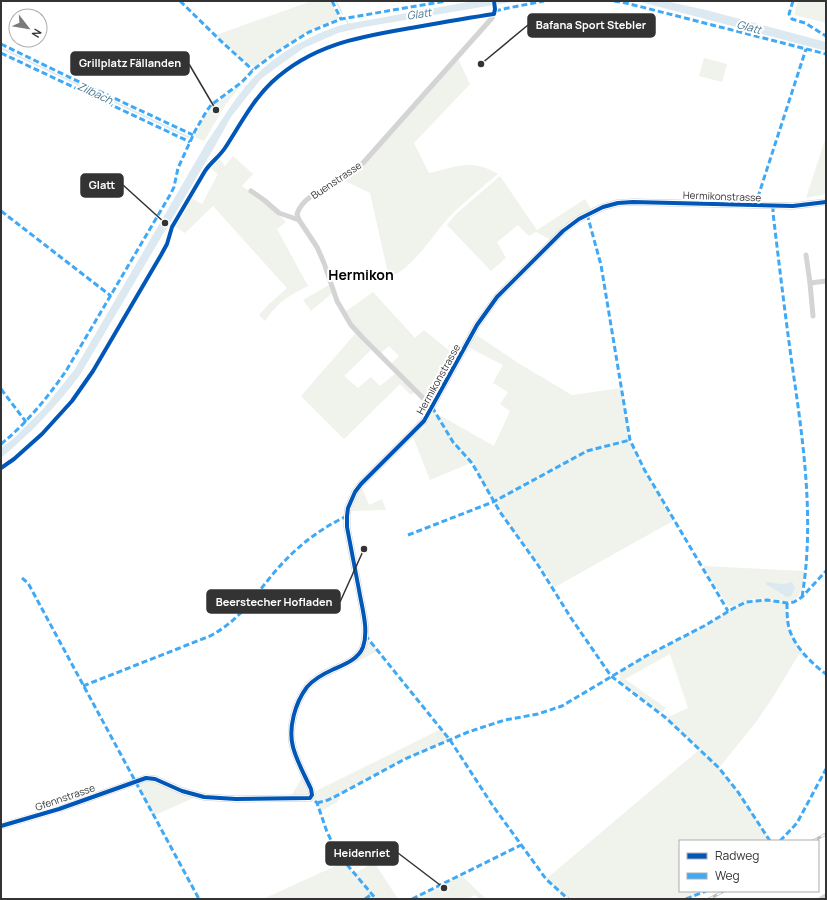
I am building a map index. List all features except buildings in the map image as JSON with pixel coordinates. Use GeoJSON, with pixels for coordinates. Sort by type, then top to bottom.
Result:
{"type":"FeatureCollection","features":[{"type":"Feature","properties":{"kind":"street","name":"Buenstrasse"},"geometry":{"type":"LineString","coordinates":[[299,220],[297,214],[300,206],[320,190],[352,172],[363,163],[492,18],[495,11],[494,1]]}},
{"type":"Feature","properties":{"kind":"street"},"geometry":{"type":"LineString","coordinates":[[251,191],[279,213],[299,220],[317,247],[337,301],[351,325],[362,338],[432,407]]}},
{"type":"Feature","properties":{"kind":"street","name":"Hermikonstrasse"},"geometry":{"type":"LineString","coordinates":[[311,797],[311,789],[295,753],[292,739],[293,722],[297,705],[307,687],[313,681],[353,660],[360,652],[364,642],[364,622],[347,527],[349,504],[361,484],[421,424],[432,407],[477,325],[503,290],[563,231],[587,214],[603,207],[626,202],[793,206],[826,202]]}},
{"type":"Feature","properties":{"kind":"street"},"geometry":{"type":"LineString","coordinates":[[806,255],[813,316]]}},
{"type":"Feature","properties":{"kind":"street"},"geometry":{"type":"LineString","coordinates":[[810,283],[826,281]]}},
{"type":"Feature","properties":{"kind":"street","name":"Gfennstrasse"},"geometry":{"type":"LineString","coordinates":[[1,826],[146,778],[152,778],[190,794],[216,798],[305,799],[311,797]]}},
{"type":"Feature","properties":{"kind":"street"},"geometry":{"type":"LineString","coordinates":[[821,899],[826,896]]}},
{"type":"Feature","properties":{"kind":"shaded area"},"geometry":{"type":"Polygon","coordinates":[[[312,1],[330,1],[339,18],[316,28],[295,40],[275,52],[255,67],[246,62],[216,35],[312,1]]]}},
{"type":"Feature","properties":{"kind":"shaded area"},"geometry":{"type":"Polygon","coordinates":[[[798,1],[826,1],[826,23],[794,15],[798,1]]]}},
{"type":"Feature","properties":{"kind":"shaded area"},"geometry":{"type":"Polygon","coordinates":[[[704,58],[727,64],[722,82],[699,76],[704,58]]]}},
{"type":"Feature","properties":{"kind":"shaded area"},"geometry":{"type":"Polygon","coordinates":[[[458,59],[470,84],[414,143],[429,173],[456,166],[472,165],[480,166],[498,174],[454,212],[417,257],[389,278],[370,193],[343,180],[359,169],[458,59]]]}},
{"type":"Feature","properties":{"kind":"shaded area"},"geometry":{"type":"Polygon","coordinates":[[[243,83],[226,104],[204,141],[195,137],[206,113],[212,106],[243,83]]]}},
{"type":"Feature","properties":{"kind":"shaded area"},"geometry":{"type":"Polygon","coordinates":[[[826,137],[826,194],[806,198],[826,137]]]}},
{"type":"Feature","properties":{"kind":"shaded area"},"geometry":{"type":"Polygon","coordinates":[[[233,156],[253,174],[242,186],[264,201],[286,222],[277,229],[308,286],[284,300],[265,321],[259,315],[287,288],[213,206],[185,233],[174,226],[191,198],[202,204],[218,174],[209,167],[212,162],[219,158],[225,166],[233,156]]]}},
{"type":"Feature","properties":{"kind":"shaded area"},"geometry":{"type":"Polygon","coordinates":[[[500,176],[537,230],[585,199],[591,209],[574,220],[551,240],[536,232],[529,236],[518,225],[497,242],[506,258],[491,271],[447,225],[456,214],[500,176]]]}},
{"type":"Feature","properties":{"kind":"shaded area"},"geometry":{"type":"Polygon","coordinates":[[[329,285],[332,293],[311,311],[303,300],[329,285]]]}},
{"type":"Feature","properties":{"kind":"shaded area"},"geometry":{"type":"Polygon","coordinates":[[[373,292],[415,338],[424,330],[457,357],[433,400],[428,400],[391,364],[399,356],[389,346],[381,353],[354,326],[345,312],[373,292]]]}},
{"type":"Feature","properties":{"kind":"shaded area"},"geometry":{"type":"Polygon","coordinates":[[[355,334],[371,350],[344,376],[358,388],[371,377],[380,386],[396,373],[414,392],[411,395],[400,384],[344,439],[301,396],[355,334]]]}},
{"type":"Feature","properties":{"kind":"shaded area"},"geometry":{"type":"Polygon","coordinates":[[[475,334],[518,363],[572,395],[621,388],[630,440],[636,458],[673,521],[555,587],[539,563],[493,502],[473,462],[430,480],[413,437],[424,428],[434,412],[494,446],[510,411],[500,404],[508,392],[493,383],[503,365],[468,347],[475,334]]]}},
{"type":"Feature","properties":{"kind":"shaded area"},"geometry":{"type":"Polygon","coordinates":[[[362,488],[369,505],[382,499],[386,510],[351,511],[357,495],[362,488]]]}},
{"type":"Feature","properties":{"kind":"shaded area"},"geometry":{"type":"Polygon","coordinates":[[[703,566],[804,571],[801,592],[799,596],[791,601],[754,599],[734,606],[728,606],[703,566]],[[787,582],[774,587],[783,596],[787,582]]]}},
{"type":"Feature","properties":{"kind":"shaded area"},"geometry":{"type":"Polygon","coordinates":[[[767,600],[787,603],[790,632],[796,644],[806,657],[804,658],[799,654],[756,722],[719,768],[738,792],[769,840],[679,840],[679,892],[704,892],[688,899],[568,899],[546,879],[700,749],[666,718],[688,708],[670,654],[625,679],[666,708],[661,713],[620,683],[619,671],[704,626],[730,610],[750,602],[767,600]]]}},
{"type":"Feature","properties":{"kind":"shaded area"},"geometry":{"type":"Polygon","coordinates":[[[365,635],[378,651],[307,687],[357,656],[365,635]]]}},
{"type":"Feature","properties":{"kind":"shaded area"},"geometry":{"type":"Polygon","coordinates":[[[441,729],[450,740],[405,759],[366,779],[342,793],[337,802],[320,812],[317,803],[311,797],[290,798],[304,774],[312,793],[441,729]]]}},
{"type":"Feature","properties":{"kind":"shaded area"},"geometry":{"type":"Polygon","coordinates":[[[146,778],[198,796],[153,816],[134,781],[146,778]]]}},
{"type":"Feature","properties":{"kind":"shaded area"},"geometry":{"type":"Polygon","coordinates":[[[344,862],[354,874],[374,862],[398,899],[263,899],[344,862]]]}},
{"type":"Feature","properties":{"kind":"shaded area"},"geometry":{"type":"Polygon","coordinates":[[[461,875],[486,899],[479,899],[475,895],[468,899],[418,899],[417,897],[461,875]]]}},
{"type":"Feature","properties":{"kind":"water","name":"Glatt"},"geometry":{"type":"Polygon","coordinates":[[[473,1],[517,1],[364,27],[338,33],[304,48],[261,79],[231,117],[80,375],[43,419],[1,458],[1,448],[13,439],[44,408],[75,369],[207,142],[237,97],[262,69],[274,59],[299,43],[341,25],[473,1]]]}},
{"type":"Feature","properties":{"kind":"water","name":"Glatt"},"geometry":{"type":"Polygon","coordinates":[[[637,1],[665,1],[706,10],[826,42],[826,51],[637,1]]]}},
{"type":"Feature","properties":{"kind":"water"},"geometry":{"type":"Polygon","coordinates":[[[766,582],[781,584],[792,582],[795,588],[791,596],[787,597],[766,585],[766,582]]]}},
{"type":"Feature","properties":{"kind":"waterway"},"geometry":{"type":"LineString","coordinates":[[336,1],[342,13]]}},
{"type":"Feature","properties":{"kind":"waterway"},"geometry":{"type":"LineString","coordinates":[[346,20],[349,25]]}},
{"type":"Feature","properties":{"kind":"waterway","name":"Zilbach"},"geometry":{"type":"LineString","coordinates":[[1,48],[188,137]]}},
{"type":"Feature","properties":{"kind":"railway"},"geometry":{"type":"LineString","coordinates":[[815,840],[826,834]]}},
{"type":"Feature","properties":{"kind":"railway"},"geometry":{"type":"LineString","coordinates":[[709,899],[722,892]]}},
{"type":"Feature","properties":{"kind":"marked path"},"geometry":{"type":"LineString","coordinates":[[180,1],[253,70]]}},
{"type":"Feature","properties":{"kind":"marked path"},"geometry":{"type":"LineString","coordinates":[[332,1],[341,19]]}},
{"type":"Feature","properties":{"kind":"marked path"},"geometry":{"type":"LineString","coordinates":[[1,444],[36,410],[66,371],[170,195],[174,187],[178,168],[195,131],[211,105],[242,82],[253,70],[274,54],[309,32],[341,19],[446,1]]}},
{"type":"Feature","properties":{"kind":"marked path"},"geometry":{"type":"LineString","coordinates":[[495,11],[544,1]]}},
{"type":"Feature","properties":{"kind":"marked path"},"geometry":{"type":"LineString","coordinates":[[614,1],[826,54]]}},
{"type":"Feature","properties":{"kind":"marked path"},"geometry":{"type":"LineString","coordinates":[[793,1],[789,14],[792,19],[805,23],[826,36]]}},
{"type":"Feature","properties":{"kind":"marked path"},"geometry":{"type":"LineString","coordinates":[[1,44],[193,135]]}},
{"type":"Feature","properties":{"kind":"marked path"},"geometry":{"type":"LineString","coordinates":[[755,206],[806,49]]}},
{"type":"Feature","properties":{"kind":"marked path"},"geometry":{"type":"LineString","coordinates":[[1,53],[190,142]]}},
{"type":"Feature","properties":{"kind":"marked path"},"geometry":{"type":"LineString","coordinates":[[773,206],[806,480],[807,539],[806,568],[802,597]]}},
{"type":"Feature","properties":{"kind":"marked path"},"geometry":{"type":"LineString","coordinates":[[1,211],[111,296]]}},
{"type":"Feature","properties":{"kind":"marked path"},"geometry":{"type":"LineString","coordinates":[[587,214],[601,265],[630,440],[644,469],[728,611]]}},
{"type":"Feature","properties":{"kind":"marked path"},"geometry":{"type":"LineString","coordinates":[[1,389],[26,422]]}},
{"type":"Feature","properties":{"kind":"marked path"},"geometry":{"type":"LineString","coordinates":[[432,407],[453,442],[472,463],[500,512],[538,565],[571,618],[611,676],[666,718],[719,768],[738,792],[769,840]]}},
{"type":"Feature","properties":{"kind":"marked path"},"geometry":{"type":"LineString","coordinates":[[408,535],[493,502],[587,451],[630,440]]}},
{"type":"Feature","properties":{"kind":"marked path"},"geometry":{"type":"LineString","coordinates":[[83,686],[210,636],[220,630],[238,616],[273,574],[298,548],[326,527],[347,516]]}},
{"type":"Feature","properties":{"kind":"marked path"},"geometry":{"type":"LineString","coordinates":[[317,803],[328,800],[405,759],[468,732],[505,720],[538,714],[562,706],[646,656],[746,602],[767,600],[787,603],[794,602],[802,597],[826,571]]}},
{"type":"Feature","properties":{"kind":"marked path"},"geometry":{"type":"LineString","coordinates":[[22,578],[28,583],[199,899]]}},
{"type":"Feature","properties":{"kind":"marked path"},"geometry":{"type":"LineString","coordinates":[[787,603],[788,625],[791,635],[799,648],[826,674]]}},
{"type":"Feature","properties":{"kind":"marked path"},"geometry":{"type":"LineString","coordinates":[[365,635],[450,740],[493,806],[546,879],[568,899]]}},
{"type":"Feature","properties":{"kind":"marked path"},"geometry":{"type":"LineString","coordinates":[[781,840],[797,823],[826,769]]}},
{"type":"Feature","properties":{"kind":"marked path"},"geometry":{"type":"LineString","coordinates":[[315,801],[327,832],[338,854],[376,899]]}},
{"type":"Feature","properties":{"kind":"marked path"},"geometry":{"type":"LineString","coordinates":[[412,899],[521,845]]}},
{"type":"Feature","properties":{"kind":"marked path"},"geometry":{"type":"LineString","coordinates":[[686,899],[704,892]]}},
{"type":"Feature","properties":{"kind":"marked path"},"geometry":{"type":"LineString","coordinates":[[365,899],[372,894]]}},
{"type":"Feature","properties":{"kind":"cycle path"},"geometry":{"type":"LineString","coordinates":[[1,468],[14,459],[42,434],[72,401],[93,371],[161,255],[167,244],[172,227],[205,171],[223,151],[252,105],[272,82],[288,69],[304,59],[337,44],[373,35],[494,14],[494,1]]}},
{"type":"Feature","properties":{"kind":"cycle path"},"geometry":{"type":"LineString","coordinates":[[1,826],[59,809],[146,778],[155,779],[182,791],[204,797],[236,799],[310,798],[312,795],[311,789],[301,769],[293,747],[291,732],[296,708],[303,693],[310,684],[322,675],[354,659],[361,652],[365,640],[364,619],[347,527],[348,508],[355,492],[361,484],[424,421],[477,325],[497,297],[563,231],[579,219],[603,207],[618,203],[633,202],[793,206],[826,202]]}},
{"type":"Feature","properties":{"kind":"place","name":"Bafana Sport Stebler"},"geometry":{"type":"Point","coordinates":[481,64]}},
{"type":"Feature","properties":{"kind":"place","name":"Grillplatz Fällanden"},"geometry":{"type":"Point","coordinates":[216,110]}},
{"type":"Feature","properties":{"kind":"place","name":"Glatt"},"geometry":{"type":"Point","coordinates":[165,223]}},
{"type":"Feature","properties":{"kind":"place","name":"Beerstecher Hofladen"},"geometry":{"type":"Point","coordinates":[364,549]}},
{"type":"Feature","properties":{"kind":"place","name":"Heidenriet"},"geometry":{"type":"Point","coordinates":[444,888]}},
{"type":"Feature","properties":{"kind":"district","name":"Hermikon"},"geometry":{"type":"Point","coordinates":[361,275]}}]}
